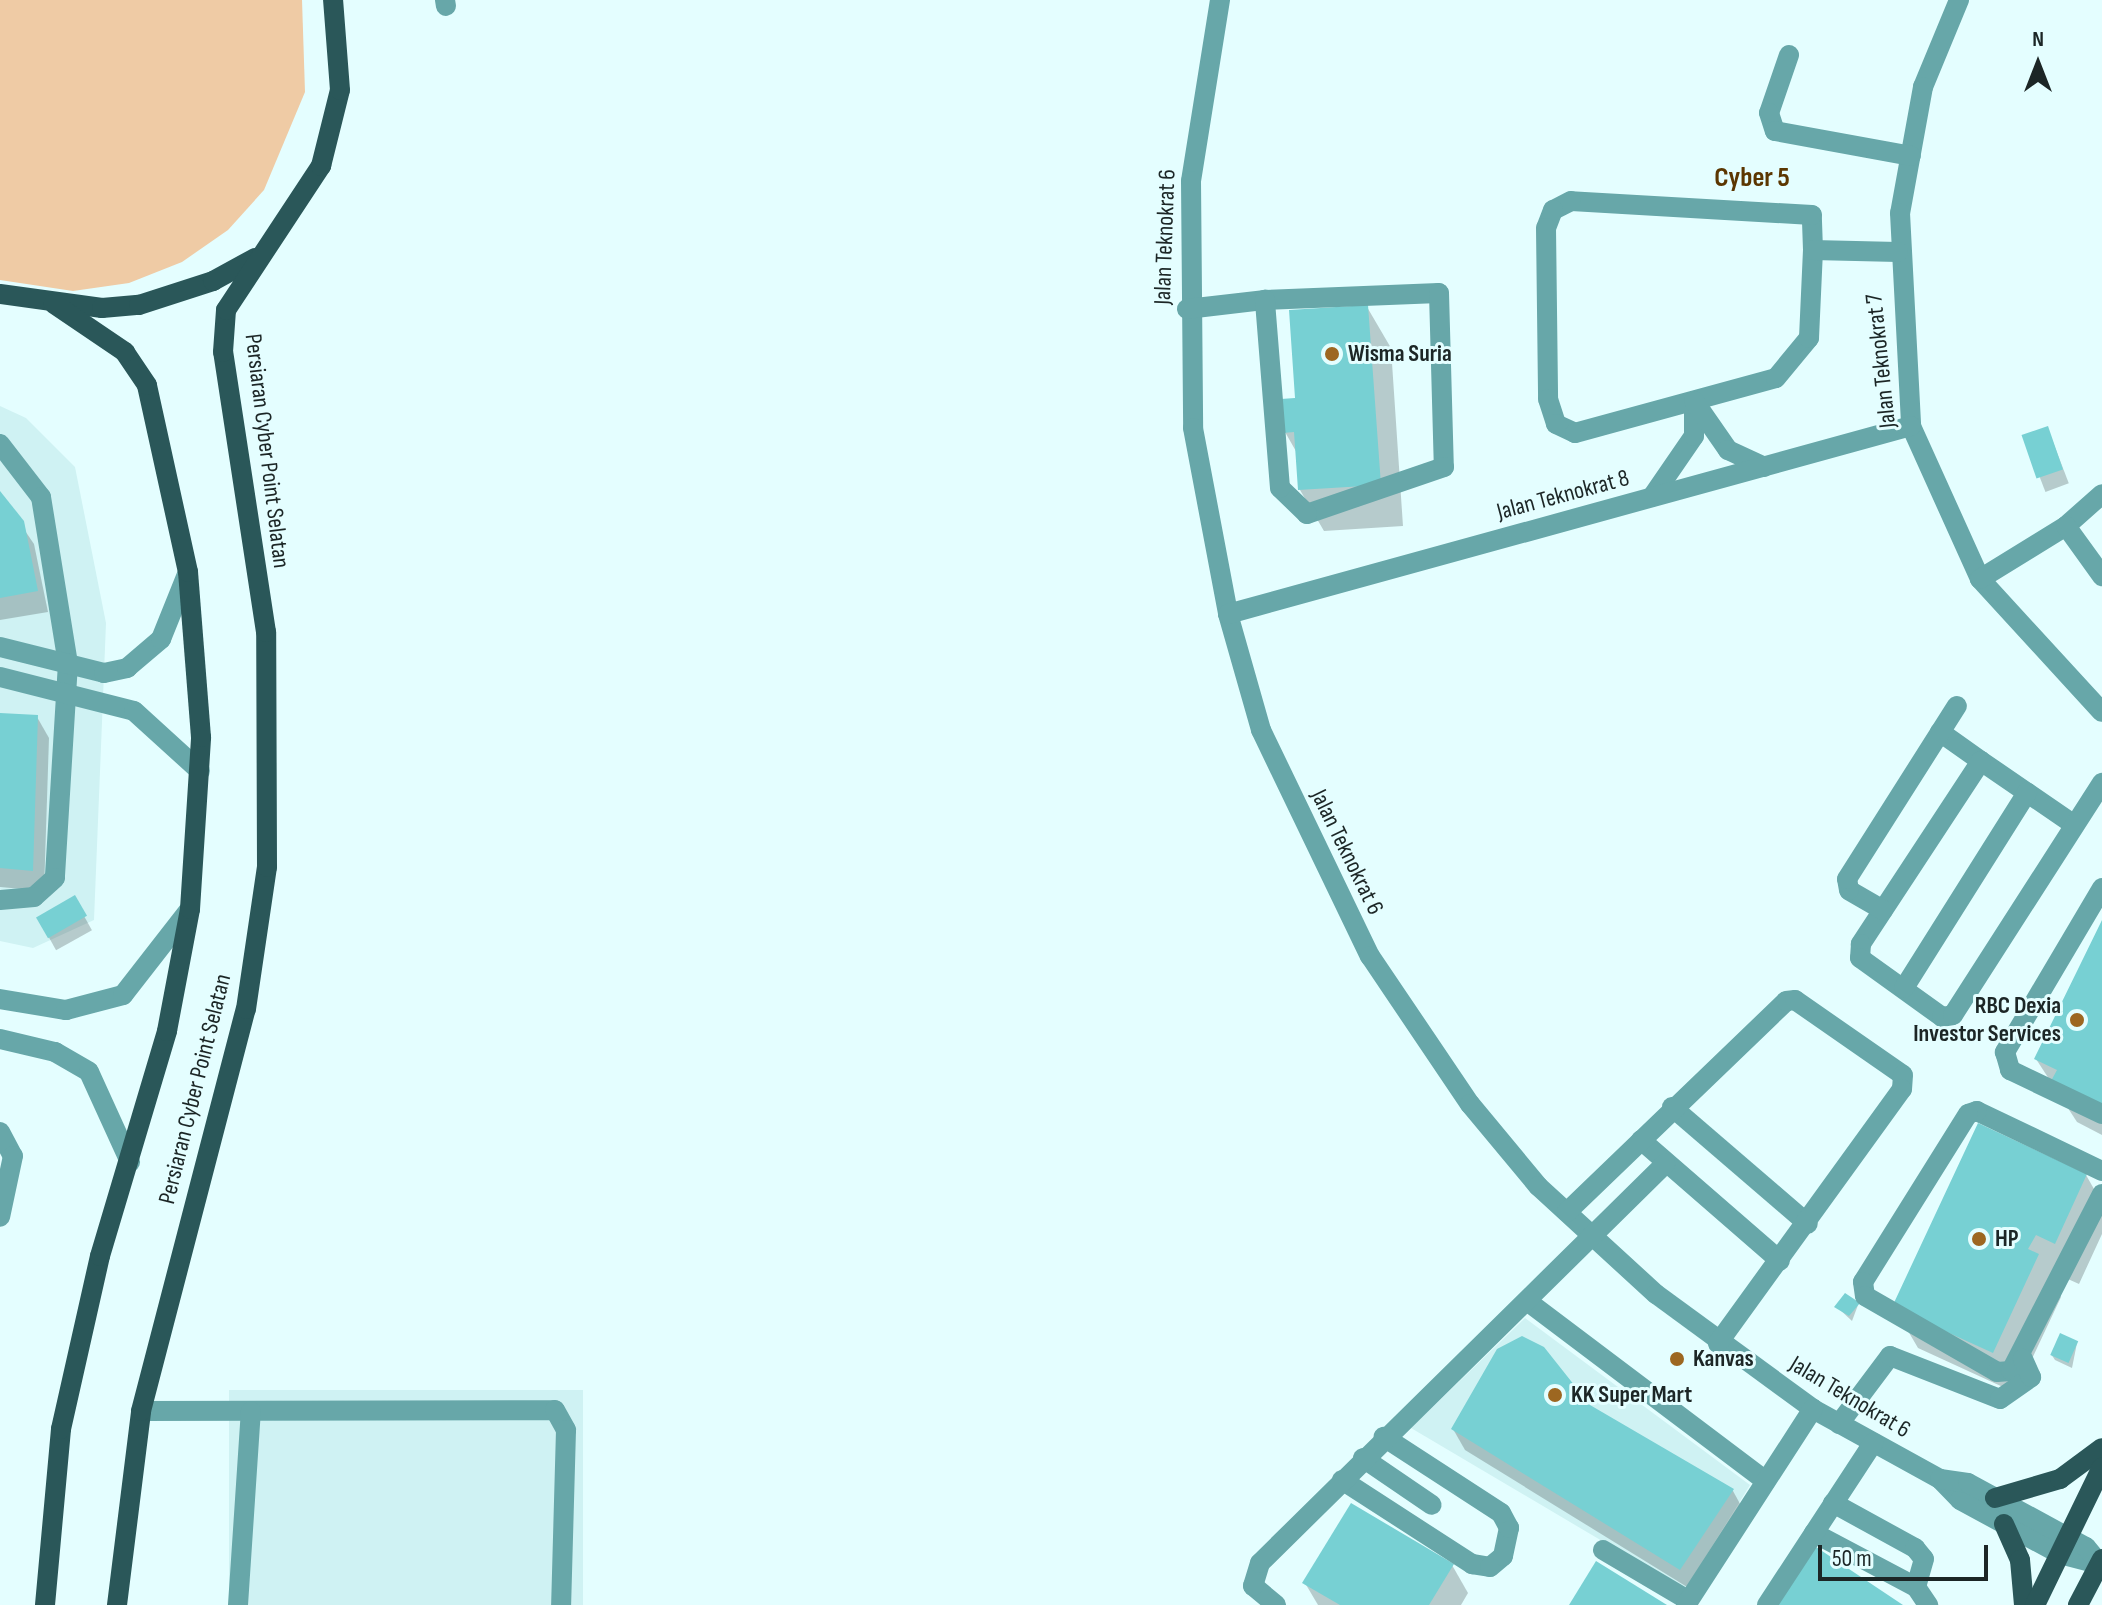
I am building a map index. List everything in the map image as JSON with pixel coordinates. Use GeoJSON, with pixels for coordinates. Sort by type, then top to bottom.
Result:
{"type":"FeatureCollection","features":[{"type":"Feature","properties":{"kind":"main road","name":"Persiaran Cyber Point Selatan"},"geometry":{"type":"LineString","coordinates":[[117,1605],[141,1411],[246,1009],[267,867],[266,632],[223,352],[226,310],[321,166],[340,90],[336,3]]}},
{"type":"Feature","properties":{"kind":"main road"},"geometry":{"type":"LineString","coordinates":[[4,297],[54,304],[139,305],[213,281],[259,256]]}},
{"type":"Feature","properties":{"kind":"main road","name":"Persiaran Cyber Point Selatan"},"geometry":{"type":"LineString","coordinates":[[45,1605],[61,1429],[167,1031],[190,909],[200,771],[188,572],[147,385],[125,352],[54,304]]}},
{"type":"Feature","properties":{"kind":"main road"},"geometry":{"type":"LineString","coordinates":[[1995,1498],[2060,1479],[2102,1448]]}},
{"type":"Feature","properties":{"kind":"main road"},"geometry":{"type":"LineString","coordinates":[[2035,1605],[2102,1467]]}},
{"type":"Feature","properties":{"kind":"main road"},"geometry":{"type":"LineString","coordinates":[[2004,1524],[2020,1560],[2024,1605]]}},
{"type":"Feature","properties":{"kind":"main road"},"geometry":{"type":"LineString","coordinates":[[2078,1605],[2101,1563]]}},
{"type":"Feature","properties":{"kind":"street","name":"Jalan Teknokrat 6"},"geometry":{"type":"LineString","coordinates":[[1220,0],[1191,181],[1187,309],[1193,428],[1228,614],[1261,730],[1370,956],[1470,1104],[1567,1212],[1718,1343],[1813,1409],[1940,1479],[1995,1498],[2064,1546]]}},
{"type":"Feature","properties":{"kind":"street","name":"Jalan Teknokrat 7"},"geometry":{"type":"LineString","coordinates":[[1959,0],[1939,36],[1911,156],[1898,252],[1911,426],[1980,579],[2102,712]]}},
{"type":"Feature","properties":{"kind":"street"},"geometry":{"type":"LineString","coordinates":[[1789,55],[1769,113],[1775,131],[1911,156]]}},
{"type":"Feature","properties":{"kind":"street"},"geometry":{"type":"LineString","coordinates":[[1571,201],[1812,215],[1813,250],[1809,338],[1776,378],[1575,433],[1556,424],[1548,399],[1546,228],[1553,210],[1571,201]]}},
{"type":"Feature","properties":{"kind":"street"},"geometry":{"type":"LineString","coordinates":[[1813,250],[1898,252]]}},
{"type":"Feature","properties":{"kind":"street"},"geometry":{"type":"LineString","coordinates":[[1187,309],[1265,300],[1439,293],[1444,467],[1307,514],[1280,488],[1265,300]]}},
{"type":"Feature","properties":{"kind":"street"},"geometry":{"type":"LineString","coordinates":[[1694,401],[1728,450],[1764,467]]}},
{"type":"Feature","properties":{"kind":"street"},"geometry":{"type":"LineString","coordinates":[[1652,497],[1694,436],[1694,401]]}},
{"type":"Feature","properties":{"kind":"street","name":"Jalan Teknokrat 8"},"geometry":{"type":"LineString","coordinates":[[1228,614],[1911,426]]}},
{"type":"Feature","properties":{"kind":"street"},"geometry":{"type":"LineString","coordinates":[[0,444],[41,497],[68,663],[55,878],[34,897],[0,900]]}},
{"type":"Feature","properties":{"kind":"street"},"geometry":{"type":"LineString","coordinates":[[1980,579],[2066,526],[2102,494]]}},
{"type":"Feature","properties":{"kind":"street"},"geometry":{"type":"LineString","coordinates":[[2066,526],[2102,576]]}},
{"type":"Feature","properties":{"kind":"street"},"geometry":{"type":"LineString","coordinates":[[0,647],[113,673],[141,661],[161,639],[188,572]]}},
{"type":"Feature","properties":{"kind":"street"},"geometry":{"type":"LineString","coordinates":[[0,677],[67,691],[134,711],[200,771]]}},
{"type":"Feature","properties":{"kind":"street"},"geometry":{"type":"LineString","coordinates":[[1883,910],[1849,890],[1847,879],[1957,706]]}},
{"type":"Feature","properties":{"kind":"street"},"geometry":{"type":"LineString","coordinates":[[1940,732],[2073,824]]}},
{"type":"Feature","properties":{"kind":"street"},"geometry":{"type":"LineString","coordinates":[[1981,761],[1883,910],[1860,958],[1942,1017],[1953,1015],[2102,783]]}},
{"type":"Feature","properties":{"kind":"street"},"geometry":{"type":"LineString","coordinates":[[1904,988],[2027,793]]}},
{"type":"Feature","properties":{"kind":"street"},"geometry":{"type":"LineString","coordinates":[[2102,888],[2005,1061],[2102,1114]]}},
{"type":"Feature","properties":{"kind":"street"},"geometry":{"type":"LineString","coordinates":[[0,999],[66,1010],[123,995],[190,909]]}},
{"type":"Feature","properties":{"kind":"street"},"geometry":{"type":"LineString","coordinates":[[1567,1212],[1672,1107],[1786,1001],[1795,1000],[1903,1075],[1902,1089],[1808,1224],[1718,1343]]}},
{"type":"Feature","properties":{"kind":"street"},"geometry":{"type":"LineString","coordinates":[[0,1039],[55,1052],[89,1072],[130,1162]]}},
{"type":"Feature","properties":{"kind":"street"},"geometry":{"type":"LineString","coordinates":[[1672,1107],[1808,1224]]}},
{"type":"Feature","properties":{"kind":"street"},"geometry":{"type":"LineString","coordinates":[[2102,1171],[1977,1111],[1968,1114],[1863,1282],[1865,1296],[1890,1314],[1997,1372],[2011,1371],[2023,1359],[2102,1194]]}},
{"type":"Feature","properties":{"kind":"street"},"geometry":{"type":"LineString","coordinates":[[0,1132],[13,1156],[0,1217]]}},
{"type":"Feature","properties":{"kind":"street"},"geometry":{"type":"LineString","coordinates":[[1641,1140],[1780,1261]]}},
{"type":"Feature","properties":{"kind":"street"},"geometry":{"type":"LineString","coordinates":[[1276,1605],[1253,1586],[1260,1563],[1384,1437],[1595,1238],[1665,1164]]}},
{"type":"Feature","properties":{"kind":"street"},"geometry":{"type":"LineString","coordinates":[[1527,1301],[1766,1481]]}},
{"type":"Feature","properties":{"kind":"street"},"geometry":{"type":"LineString","coordinates":[[1839,1424],[1890,1356],[2000,1399],[2031,1377],[2023,1359]]}},
{"type":"Feature","properties":{"kind":"street"},"geometry":{"type":"LineString","coordinates":[[1603,1550],[1687,1603],[1813,1409]]}},
{"type":"Feature","properties":{"kind":"street"},"geometry":{"type":"LineString","coordinates":[[141,1411],[555,1410],[566,1430],[561,1605]]}},
{"type":"Feature","properties":{"kind":"street"},"geometry":{"type":"LineString","coordinates":[[238,1605],[251,1411]]}},
{"type":"Feature","properties":{"kind":"street"},"geometry":{"type":"LineString","coordinates":[[1342,1480],[1472,1564],[1490,1567],[1503,1556],[1509,1528],[1501,1513],[1384,1437]]}},
{"type":"Feature","properties":{"kind":"street"},"geometry":{"type":"LineString","coordinates":[[1767,1605],[1873,1443]]}},
{"type":"Feature","properties":{"kind":"street"},"geometry":{"type":"LineString","coordinates":[[1363,1458],[1432,1505]]}},
{"type":"Feature","properties":{"kind":"street","name":"Jalan Teknokrat 6"},"geometry":{"type":"LineString","coordinates":[[1940,1479],[1960,1500],[2004,1524],[2101,1563]]}},
{"type":"Feature","properties":{"kind":"street"},"geometry":{"type":"LineString","coordinates":[[1833,1503],[1915,1548],[1924,1559],[1916,1587]]}},
{"type":"Feature","properties":{"kind":"street"},"geometry":{"type":"LineString","coordinates":[[1814,1533],[1916,1587],[1928,1605]]}},
{"type":"Feature","properties":{"kind":"shaded area"},"geometry":{"type":"Polygon","coordinates":[[[0,0],[302,0],[305,92],[264,190],[228,230],[182,262],[129,283],[73,291],[0,280],[0,0]]]}},
{"type":"Feature","properties":{"kind":"shaded area"},"geometry":{"type":"Polygon","coordinates":[[[0,406],[26,418],[75,467],[106,623],[94,920],[33,948],[0,941],[0,406]]]}},
{"type":"Feature","properties":{"kind":"shaded area"},"geometry":{"type":"Polygon","coordinates":[[[1525,1318],[1750,1485],[1685,1590],[1411,1428],[1525,1318]]]}},
{"type":"Feature","properties":{"kind":"shaded area"},"geometry":{"type":"Polygon","coordinates":[[[229,1390],[583,1390],[583,1605],[229,1605],[229,1390]]]}},
{"type":"Feature","properties":{"kind":"building","name":"Wisma Suria"},"geometry":{"type":"Polygon","coordinates":[[[1368,305],[1381,485],[1298,490],[1294,432],[1283,433],[1281,399],[1295,398],[1289,310],[1368,305]]]}},
{"type":"Feature","properties":{"kind":"building"},"geometry":{"type":"Polygon","coordinates":[[[2048,426],[2063,469],[2037,479],[2022,435],[2048,426]]]}},
{"type":"Feature","properties":{"kind":"building"},"geometry":{"type":"Polygon","coordinates":[[[0,491],[24,521],[38,591],[0,598],[0,491]]]}},
{"type":"Feature","properties":{"kind":"building"},"geometry":{"type":"Polygon","coordinates":[[[0,713],[38,715],[33,871],[0,868],[0,713]]]}},
{"type":"Feature","properties":{"kind":"building"},"geometry":{"type":"Polygon","coordinates":[[[75,895],[87,916],[48,938],[36,917],[75,895]]]}},
{"type":"Feature","properties":{"kind":"building","name":"RBC Dexia Investor Services"},"geometry":{"type":"Polygon","coordinates":[[[2102,920],[2102,1107],[2051,1081],[2057,1070],[2034,1059],[2102,920]]]}},
{"type":"Feature","properties":{"kind":"building","name":"HP"},"geometry":{"type":"Polygon","coordinates":[[[1978,1123],[2087,1174],[2055,1244],[2036,1235],[2028,1249],[2039,1254],[1993,1353],[1892,1307],[1978,1123]]]}},
{"type":"Feature","properties":{"kind":"building"},"geometry":{"type":"Polygon","coordinates":[[[1845,1293],[1860,1303],[1849,1316],[1834,1307],[1845,1293]]]}},
{"type":"Feature","properties":{"kind":"building"},"geometry":{"type":"Polygon","coordinates":[[[2060,1333],[2078,1341],[2069,1363],[2050,1355],[2060,1333]]]}},
{"type":"Feature","properties":{"kind":"building"},"geometry":{"type":"Polygon","coordinates":[[[1522,1336],[1544,1347],[1590,1405],[1734,1489],[1680,1570],[1451,1429],[1497,1349],[1522,1336]]]}},
{"type":"Feature","properties":{"kind":"building"},"geometry":{"type":"Polygon","coordinates":[[[1351,1503],[1454,1564],[1429,1605],[1340,1605],[1302,1583],[1351,1503]]]}},
{"type":"Feature","properties":{"kind":"building"},"geometry":{"type":"Polygon","coordinates":[[[1816,1547],[1903,1605],[1778,1605],[1816,1547]]]}},
{"type":"Feature","properties":{"kind":"building"},"geometry":{"type":"Polygon","coordinates":[[[1596,1561],[1667,1605],[1569,1605],[1596,1561]]]}},
{"type":"Feature","properties":{"kind":"place","name":"Wisma Suria"},"geometry":{"type":"Point","coordinates":[1332,354]}},
{"type":"Feature","properties":{"kind":"place","name":"RBC Dexia Investor Services"},"geometry":{"type":"Point","coordinates":[2077,1020]}},
{"type":"Feature","properties":{"kind":"place","name":"HP"},"geometry":{"type":"Point","coordinates":[1979,1239]}},
{"type":"Feature","properties":{"kind":"place","name":"Kanvas"},"geometry":{"type":"Point","coordinates":[1677,1359]}},
{"type":"Feature","properties":{"kind":"place","name":"KK Super Mart"},"geometry":{"type":"Point","coordinates":[1555,1395]}},
{"type":"Feature","properties":{"kind":"district","name":"Cyber 5"},"geometry":{"type":"Point","coordinates":[1752,178]}}]}
